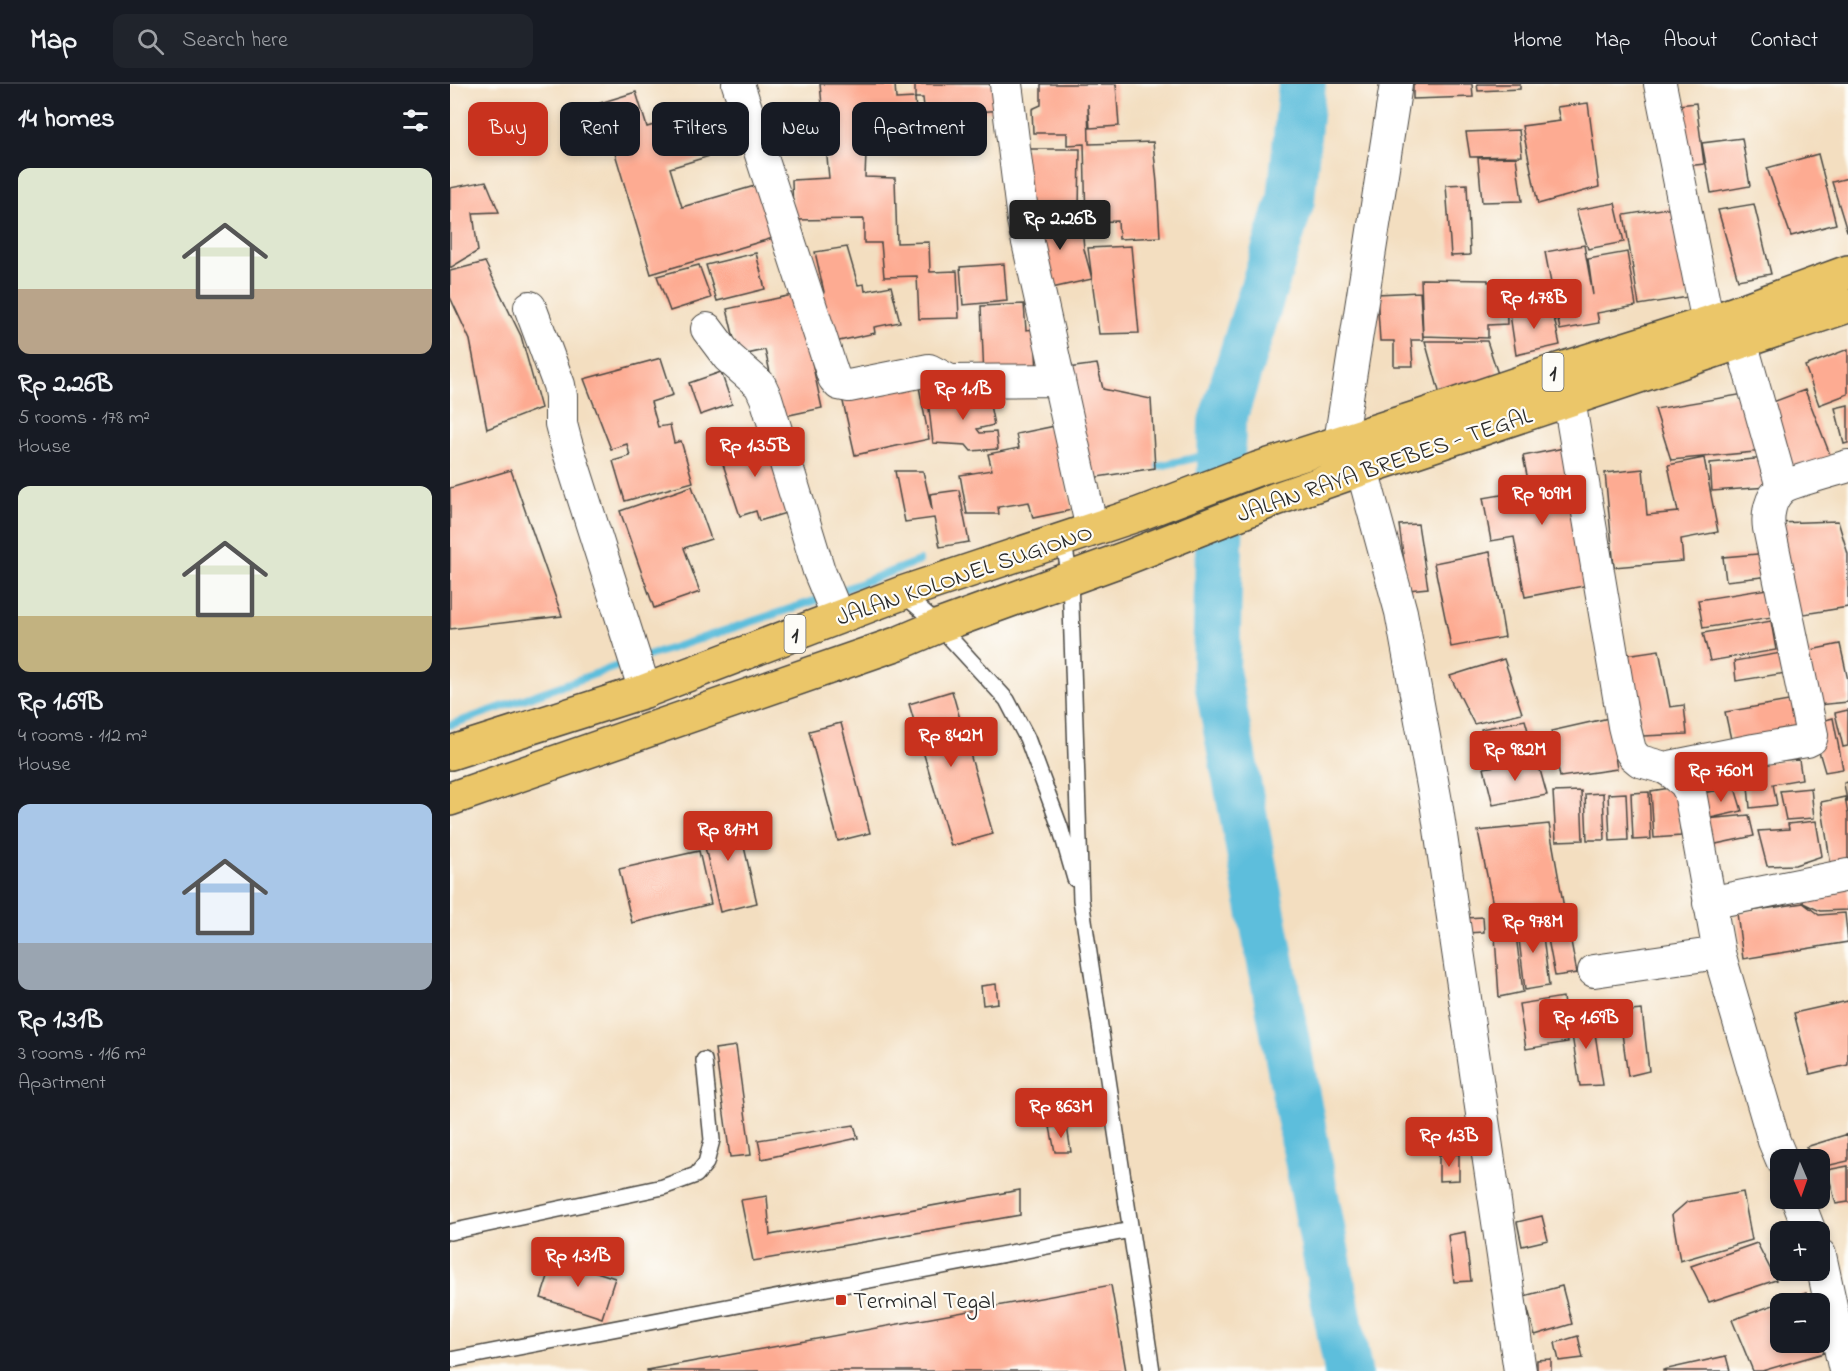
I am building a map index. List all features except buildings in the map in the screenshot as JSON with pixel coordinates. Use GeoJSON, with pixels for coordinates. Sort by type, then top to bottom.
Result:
{"type":"FeatureCollection","features":[{"type":"Feature","properties":{"kind":"highway","name":"JALAN RAYA BREBES - TEGAL"},"geometry":{"type":"LineString","coordinates":[[1139,514],[1257,469],[1708,323],[1848,272]]}},
{"type":"Feature","properties":{"kind":"highway","name":"JALAN RAYA BREBES - TEGAL"},"geometry":{"type":"LineString","coordinates":[[1126,558],[1276,499],[1848,306]]}},
{"type":"Feature","properties":{"kind":"highway","name":"JALAN KOLONEL SUGIONO"},"geometry":{"type":"LineString","coordinates":[[450,753],[835,611],[902,593],[1139,514]]}},
{"type":"Feature","properties":{"kind":"highway","name":"JALAN KOLONEL SUGIONO"},"geometry":{"type":"LineString","coordinates":[[450,799],[899,643],[939,626],[1126,558]]}},
{"type":"Feature","properties":{"kind":"street"},"geometry":{"type":"LineString","coordinates":[[738,84],[834,378],[839,384],[849,386],[928,370],[950,381],[1059,380]]}},
{"type":"Feature","properties":{"kind":"street"},"geometry":{"type":"LineString","coordinates":[[1006,84],[1023,220],[1059,380],[1078,533]]}},
{"type":"Feature","properties":{"kind":"street"},"geometry":{"type":"LineString","coordinates":[[1340,442],[1396,84]]}},
{"type":"Feature","properties":{"kind":"street"},"geometry":{"type":"LineString","coordinates":[[1660,84],[1708,323]]}},
{"type":"Feature","properties":{"kind":"street"},"geometry":{"type":"LineString","coordinates":[[530,307],[559,385],[561,424],[566,443],[641,682]]}},
{"type":"Feature","properties":{"kind":"street"},"geometry":{"type":"LineString","coordinates":[[706,329],[728,357],[760,385],[766,398],[819,571],[835,611]]}},
{"type":"Feature","properties":{"kind":"street"},"geometry":{"type":"LineString","coordinates":[[1741,341],[1782,487]]}},
{"type":"Feature","properties":{"kind":"street"},"geometry":{"type":"LineString","coordinates":[[1569,400],[1630,750],[1640,761],[1665,768],[1678,777],[1690,792],[1719,953],[1777,1149]]}},
{"type":"Feature","properties":{"kind":"street"},"geometry":{"type":"LineString","coordinates":[[1665,768],[1811,739],[1768,528],[1769,513],[1773,499],[1782,487],[1848,466]]}},
{"type":"Feature","properties":{"kind":"street"},"geometry":{"type":"LineString","coordinates":[[1362,469],[1401,612],[1436,802],[1520,1371]]}},
{"type":"Feature","properties":{"kind":"street"},"geometry":{"type":"LineString","coordinates":[[1709,903],[1848,874]]}},
{"type":"Feature","properties":{"kind":"street"},"geometry":{"type":"LineString","coordinates":[[1594,971],[1719,953]]}},
{"type":"Feature","properties":{"kind":"street"},"geometry":{"type":"LineString","coordinates":[[1826,1281],[1845,1371]]}},
{"type":"Feature","properties":{"kind":"lane"},"geometry":{"type":"LineString","coordinates":[[1078,533],[1070,578],[1081,900],[1152,1371]]}},
{"type":"Feature","properties":{"kind":"lane"},"geometry":{"type":"LineString","coordinates":[[902,593],[939,626],[1007,700],[1027,738],[1060,827],[1081,900]]}},
{"type":"Feature","properties":{"kind":"lane"},"geometry":{"type":"LineString","coordinates":[[450,1232],[663,1187],[696,1175],[706,1163],[712,1140],[704,1059]]}},
{"type":"Feature","properties":{"kind":"lane"},"geometry":{"type":"LineString","coordinates":[[450,1360],[1131,1230]]}},
{"type":"Feature","properties":{"kind":"waterway"},"geometry":{"type":"LineString","coordinates":[[1302,84],[1291,200],[1222,422],[1216,671],[1348,1371]]}},
{"type":"Feature","properties":{"kind":"waterway"},"geometry":{"type":"LineString","coordinates":[[1159,466],[1221,452]]}},
{"type":"Feature","properties":{"kind":"waterway"},"geometry":{"type":"LineString","coordinates":[[835,593],[919,561]]}},
{"type":"Feature","properties":{"kind":"waterway"},"geometry":{"type":"LineString","coordinates":[[642,658],[823,598]]}},
{"type":"Feature","properties":{"kind":"waterway"},"geometry":{"type":"LineString","coordinates":[[450,725],[629,662]]}},
{"type":"Feature","properties":{"kind":"place","name":"Terminal Tegal"},"geometry":{"type":"Point","coordinates":[841,1300]}}]}
